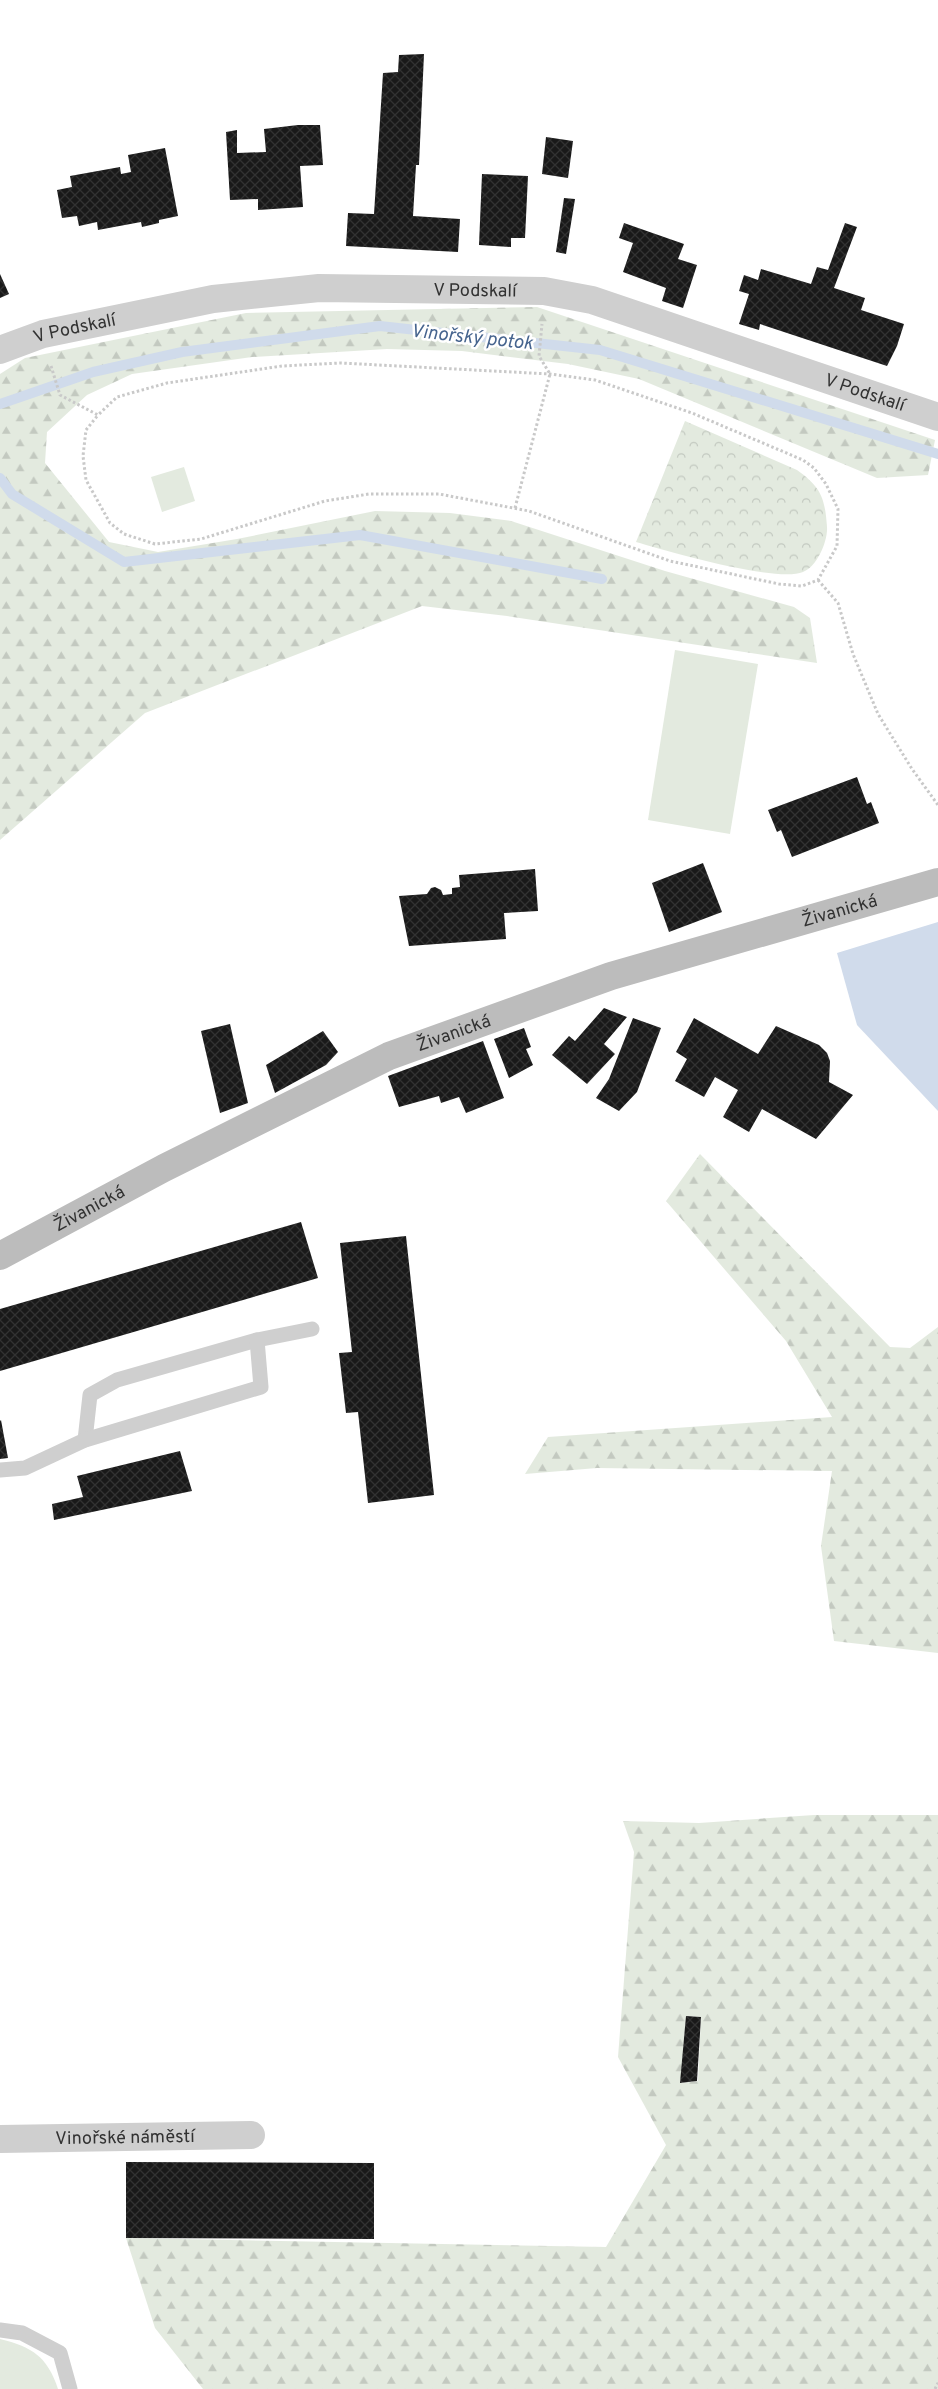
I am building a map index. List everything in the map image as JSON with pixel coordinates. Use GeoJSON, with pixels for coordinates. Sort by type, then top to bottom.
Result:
{"type":"FeatureCollection","features":[{"type":"Feature","properties":{"kind":"street","name":"V Podskalí"},"geometry":{"type":"LineString","coordinates":[[0,350],[43,334],[213,299],[319,288],[544,291],[592,300],[938,417]]}},
{"type":"Feature","properties":{"kind":"street","name":"Živanická"},"geometry":{"type":"LineString","coordinates":[[0,1256],[164,1168],[389,1056],[611,976],[938,882]]}},
{"type":"Feature","properties":{"kind":"street","name":"Vinořské náměstí"},"geometry":{"type":"LineString","coordinates":[[0,2139],[251,2135]]}},
{"type":"Feature","properties":{"kind":"lane"},"geometry":{"type":"LineString","coordinates":[[85,1440],[90,1395],[117,1380],[257,1340],[312,1329]]}},
{"type":"Feature","properties":{"kind":"lane"},"geometry":{"type":"LineString","coordinates":[[0,1470],[25,1468],[85,1440],[261,1388],[257,1340]]}},
{"type":"Feature","properties":{"kind":"lane"},"geometry":{"type":"LineString","coordinates":[[0,2330],[22,2333],[60,2353],[70,2389]]}},
{"type":"Feature","properties":{"kind":"path"},"geometry":{"type":"LineString","coordinates":[[515,508],[550,374],[540,356],[542,319]]}},
{"type":"Feature","properties":{"kind":"path"},"geometry":{"type":"LineString","coordinates":[[341,364],[550,374],[595,380],[683,410],[803,460],[814,468],[826,484],[838,509],[837,546],[818,580],[802,586],[779,584],[670,561],[515,508],[439,494],[369,494],[325,500],[201,539],[155,544],[124,534],[110,523],[86,480],[83,456],[86,430],[98,415],[117,398],[167,384],[282,366],[341,364]]}},
{"type":"Feature","properties":{"kind":"path"},"geometry":{"type":"LineString","coordinates":[[52,370],[60,395],[98,415]]}},
{"type":"Feature","properties":{"kind":"path"},"geometry":{"type":"LineString","coordinates":[[818,580],[838,603],[853,654],[878,714],[912,770],[938,805]]}},
{"type":"Feature","properties":{"kind":"path"},"geometry":{"type":"LineString","coordinates":[[935,2389],[938,2383]]}},
{"type":"Feature","properties":{"kind":"green space"},"geometry":{"type":"Polygon","coordinates":[[[537,307],[935,440],[928,475],[877,478],[639,379],[568,364],[462,351],[387,349],[252,357],[132,374],[87,395],[47,432],[45,463],[109,542],[158,552],[237,539],[375,511],[450,513],[511,521],[665,571],[794,607],[810,618],[817,663],[507,616],[422,606],[145,713],[0,840],[0,374],[25,358],[246,313],[537,307]]]}},
{"type":"Feature","properties":{"kind":"green space"},"geometry":{"type":"Polygon","coordinates":[[[685,421],[797,470],[812,482],[823,501],[827,527],[824,546],[813,565],[803,572],[789,574],[746,570],[636,542],[685,421]]]}},
{"type":"Feature","properties":{"kind":"green space"},"geometry":{"type":"Polygon","coordinates":[[[184,467],[195,501],[162,512],[151,477],[184,467]]]}},
{"type":"Feature","properties":{"kind":"green space"},"geometry":{"type":"Polygon","coordinates":[[[675,650],[758,664],[730,834],[648,820],[675,650]]]}},
{"type":"Feature","properties":{"kind":"green space"},"geometry":{"type":"Polygon","coordinates":[[[700,1154],[890,1347],[910,1348],[938,1327],[938,1653],[834,1641],[821,1546],[832,1471],[597,1468],[525,1474],[548,1437],[832,1417],[786,1341],[666,1201],[700,1154]]]}},
{"type":"Feature","properties":{"kind":"green space"},"geometry":{"type":"Polygon","coordinates":[[[814,1815],[938,1815],[938,2389],[203,2389],[155,2328],[126,2238],[606,2247],[666,2145],[618,2057],[634,1852],[623,1821],[699,1823],[814,1815]],[[686,2016],[681,2083],[698,2081],[701,2017],[686,2016]]]}},
{"type":"Feature","properties":{"kind":"green space"},"geometry":{"type":"Polygon","coordinates":[[[0,2339],[21,2346],[37,2355],[49,2368],[58,2389],[0,2389],[0,2339]]]}},
{"type":"Feature","properties":{"kind":"water"},"geometry":{"type":"Polygon","coordinates":[[[938,922],[938,1111],[857,1025],[837,953],[938,922]]]}},
{"type":"Feature","properties":{"kind":"building"},"geometry":{"type":"Polygon","coordinates":[[[424,54],[419,165],[416,165],[413,216],[460,219],[458,252],[346,246],[348,213],[374,214],[383,73],[398,72],[399,55],[424,54]]]}},
{"type":"Feature","properties":{"kind":"building"},"geometry":{"type":"Polygon","coordinates":[[[298,125],[320,125],[323,165],[300,166],[303,207],[258,210],[258,199],[230,200],[226,132],[237,130],[237,153],[266,152],[264,129],[298,125]]]}},
{"type":"Feature","properties":{"kind":"building"},"geometry":{"type":"Polygon","coordinates":[[[546,137],[573,141],[568,178],[542,174],[546,137]]]}},
{"type":"Feature","properties":{"kind":"building"},"geometry":{"type":"Polygon","coordinates":[[[165,148],[178,216],[159,220],[159,223],[142,227],[141,222],[98,230],[97,222],[79,226],[77,216],[62,218],[57,190],[72,187],[70,176],[120,167],[121,174],[131,172],[128,155],[165,148]]]}},
{"type":"Feature","properties":{"kind":"building"},"geometry":{"type":"Polygon","coordinates":[[[482,174],[528,176],[525,238],[511,238],[511,247],[479,245],[482,174]]]}},
{"type":"Feature","properties":{"kind":"building"},"geometry":{"type":"Polygon","coordinates":[[[564,198],[575,199],[566,254],[556,252],[564,198]]]}},
{"type":"Feature","properties":{"kind":"building"},"geometry":{"type":"Polygon","coordinates":[[[624,223],[684,244],[678,259],[697,265],[683,308],[662,301],[666,288],[623,272],[633,243],[619,238],[624,223]]]}},
{"type":"Feature","properties":{"kind":"building"},"geometry":{"type":"Polygon","coordinates":[[[845,223],[857,227],[834,288],[865,298],[861,310],[904,324],[897,346],[887,366],[760,324],[759,330],[739,324],[749,294],[739,291],[744,275],[758,280],[761,269],[811,284],[817,267],[828,270],[845,223]]]}},
{"type":"Feature","properties":{"kind":"building"},"geometry":{"type":"Polygon","coordinates":[[[0,274],[9,294],[0,298],[0,274]]]}},
{"type":"Feature","properties":{"kind":"building"},"geometry":{"type":"Polygon","coordinates":[[[857,777],[867,804],[871,802],[879,823],[792,857],[781,830],[777,832],[768,810],[857,777]]]}},
{"type":"Feature","properties":{"kind":"building"},"geometry":{"type":"Polygon","coordinates":[[[703,863],[722,912],[669,932],[652,883],[703,863]]]}},
{"type":"Feature","properties":{"kind":"building"},"geometry":{"type":"Polygon","coordinates":[[[535,869],[538,911],[504,913],[506,939],[409,946],[399,896],[427,894],[431,888],[435,887],[441,890],[443,895],[452,894],[452,888],[460,887],[459,875],[535,869]]]}},
{"type":"Feature","properties":{"kind":"building"},"geometry":{"type":"Polygon","coordinates":[[[604,1008],[627,1017],[604,1044],[615,1054],[587,1084],[552,1055],[569,1036],[575,1041],[604,1008]]]}},
{"type":"Feature","properties":{"kind":"building"},"geometry":{"type":"Polygon","coordinates":[[[633,1018],[661,1028],[637,1092],[619,1111],[596,1098],[609,1079],[633,1018]]]}},
{"type":"Feature","properties":{"kind":"building"},"geometry":{"type":"Polygon","coordinates":[[[694,1018],[758,1054],[776,1026],[819,1045],[827,1053],[830,1061],[829,1082],[853,1095],[816,1139],[762,1109],[749,1132],[723,1117],[738,1090],[715,1077],[704,1097],[675,1081],[687,1059],[676,1052],[694,1018]]]}},
{"type":"Feature","properties":{"kind":"building"},"geometry":{"type":"Polygon","coordinates":[[[230,1024],[248,1103],[220,1113],[201,1031],[230,1024]]]}},
{"type":"Feature","properties":{"kind":"building"},"geometry":{"type":"Polygon","coordinates":[[[524,1028],[531,1047],[526,1049],[533,1065],[509,1078],[494,1039],[524,1028]]]}},
{"type":"Feature","properties":{"kind":"building"},"geometry":{"type":"Polygon","coordinates":[[[323,1031],[338,1052],[326,1065],[275,1093],[266,1065],[323,1031]]]}},
{"type":"Feature","properties":{"kind":"building"},"geometry":{"type":"Polygon","coordinates":[[[483,1041],[504,1098],[466,1113],[459,1097],[441,1103],[439,1096],[399,1107],[388,1076],[483,1041]]]}},
{"type":"Feature","properties":{"kind":"building"},"geometry":{"type":"Polygon","coordinates":[[[301,1222],[318,1278],[0,1371],[0,1309],[301,1222]]]}},
{"type":"Feature","properties":{"kind":"building"},"geometry":{"type":"Polygon","coordinates":[[[406,1236],[434,1495],[368,1503],[358,1412],[346,1413],[339,1353],[352,1352],[340,1243],[406,1236]]]}},
{"type":"Feature","properties":{"kind":"building"},"geometry":{"type":"Polygon","coordinates":[[[0,1421],[8,1458],[0,1459],[0,1421]]]}},
{"type":"Feature","properties":{"kind":"building"},"geometry":{"type":"Polygon","coordinates":[[[180,1451],[192,1491],[54,1520],[52,1504],[83,1497],[77,1476],[180,1451]]]}},
{"type":"Feature","properties":{"kind":"building"},"geometry":{"type":"Polygon","coordinates":[[[686,2016],[701,2017],[697,2081],[680,2083],[686,2016]]]}},
{"type":"Feature","properties":{"kind":"building"},"geometry":{"type":"Polygon","coordinates":[[[126,2162],[374,2163],[374,2239],[126,2238],[126,2162]]]}},
{"type":"Feature","properties":{"kind":"waterway","name":"Vinořský potok"},"geometry":{"type":"LineString","coordinates":[[0,404],[93,372],[182,352],[380,326],[600,350],[938,454]]}},
{"type":"Feature","properties":{"kind":"waterway"},"geometry":{"type":"LineString","coordinates":[[0,478],[12,494],[124,562],[360,535],[602,579]]}}]}
